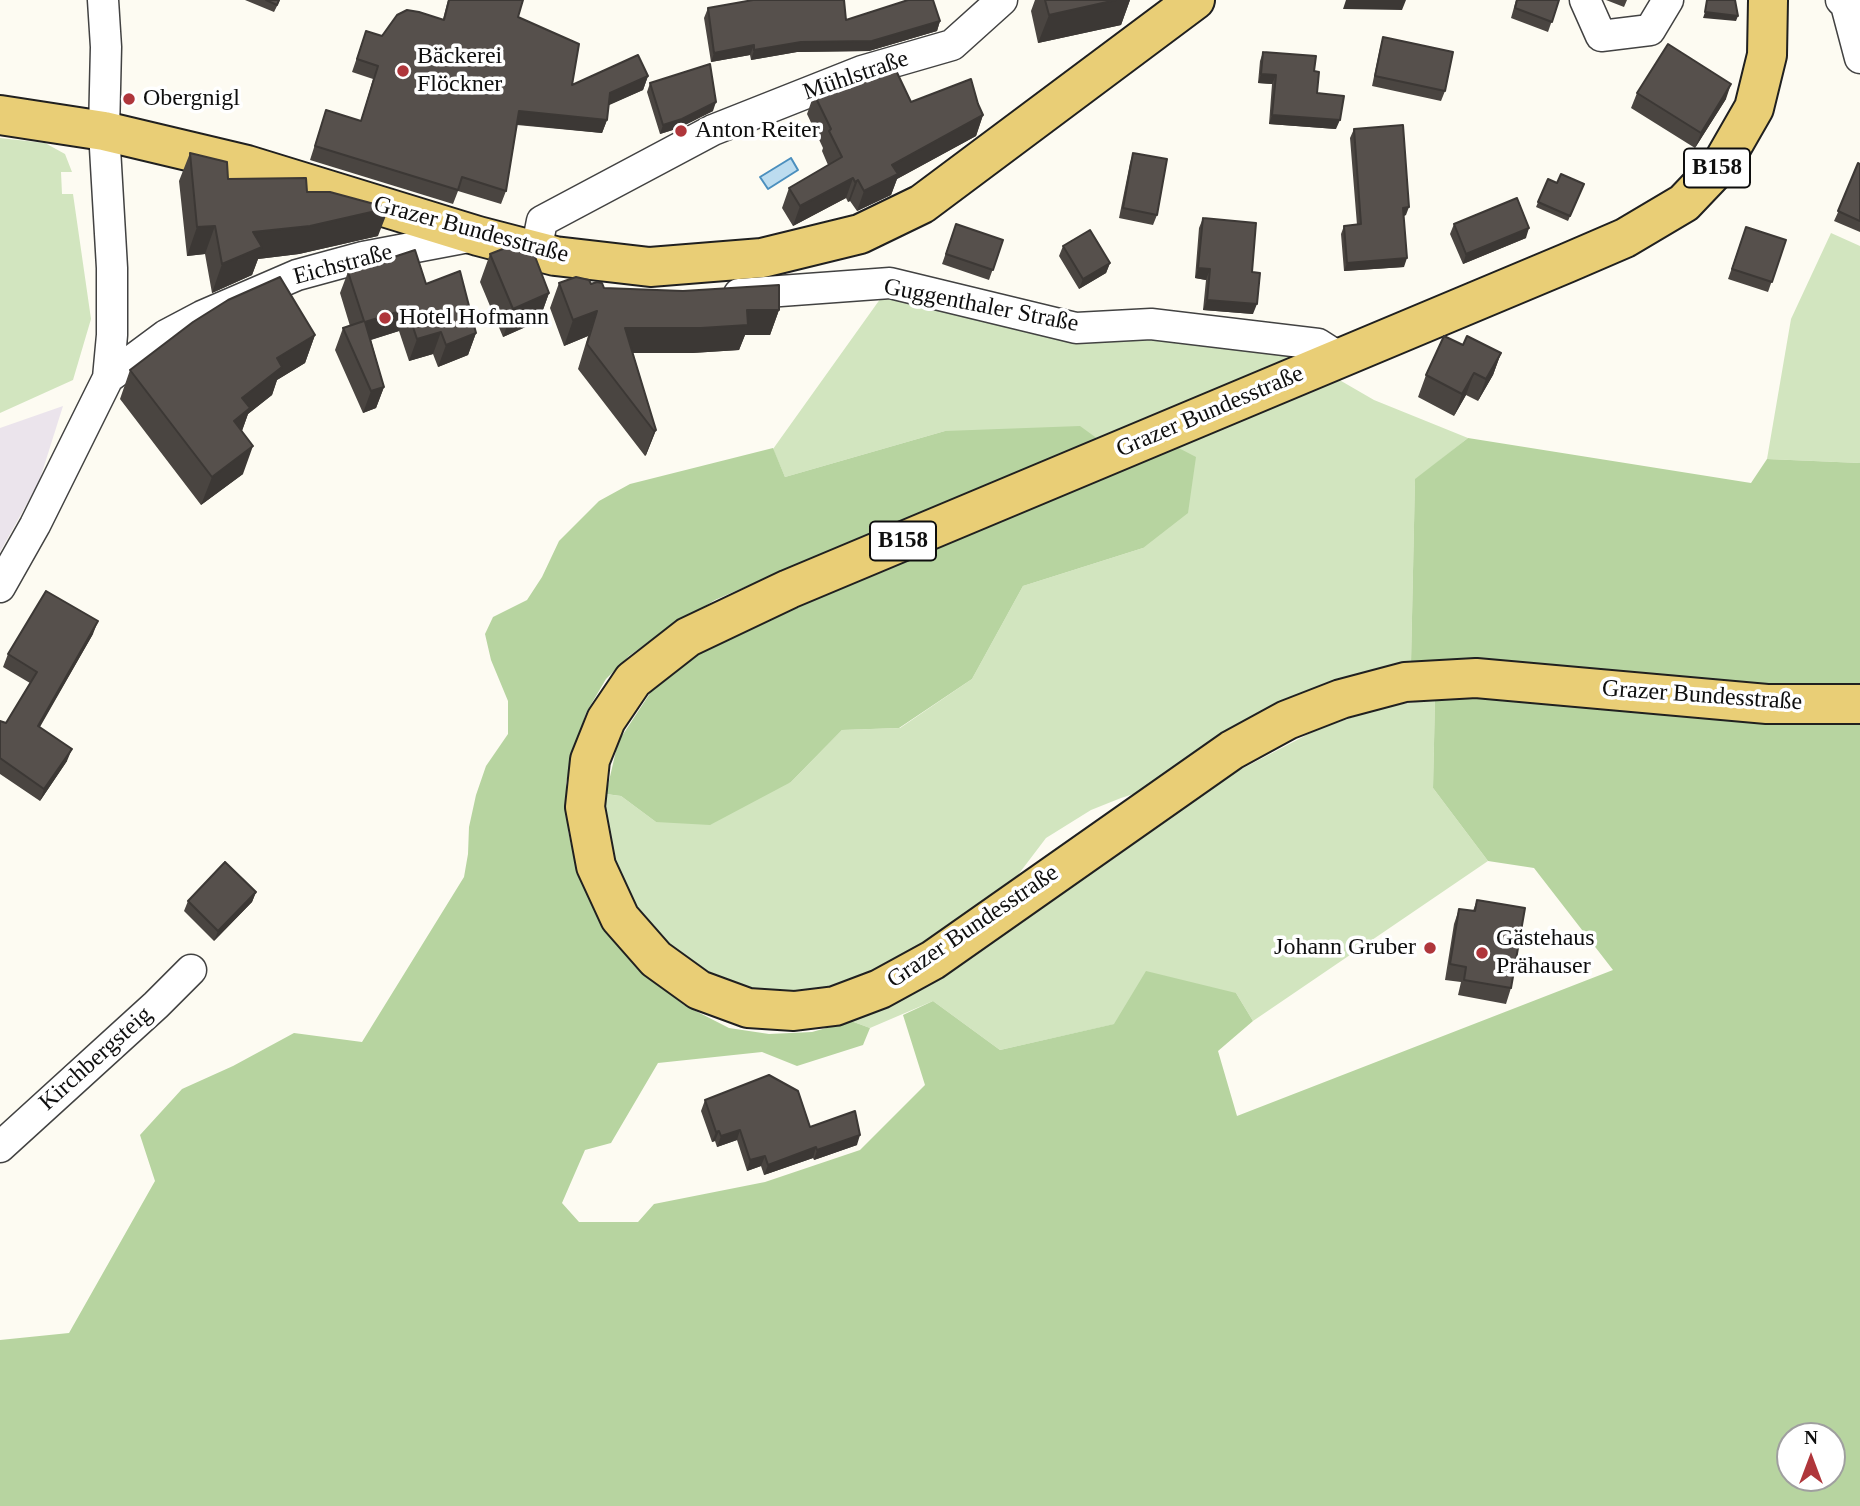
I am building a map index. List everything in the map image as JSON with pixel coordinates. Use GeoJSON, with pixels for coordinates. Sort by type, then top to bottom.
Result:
{"type":"FeatureCollection","features":[{"type":"Feature","properties":{"kind":"main road","name":"Grazer Bundesstraße"},"geometry":{"type":"LineString","coordinates":[[0,115],[104,131],[247,165],[478,236],[555,264],[650,267],[761,258],[860,234],[922,204],[1195,0]]}},
{"type":"Feature","properties":{"kind":"main road","name":"Grazer Bundesstraße"},"geometry":{"type":"LineString","coordinates":[[1768,0],[1767,55],[1754,107],[1723,162],[1684,203],[1625,238],[789,589],[688,637],[633,680],[606,720],[590,760],[585,807],[596,866],[620,918],[656,959],[699,990],[748,1008],[794,1011],[835,1006],[880,989],[933,960],[1232,750],[1287,720],[1340,699],[1405,682],[1476,678],[1767,704],[1860,704]]}},
{"type":"Feature","properties":{"kind":"street"},"geometry":{"type":"LineString","coordinates":[[103,0],[106,47],[104,131]]}},
{"type":"Feature","properties":{"kind":"street","name":"Mühlstraße"},"geometry":{"type":"LineString","coordinates":[[555,264],[542,222],[713,130],[862,71],[952,45],[1002,0]]}},
{"type":"Feature","properties":{"kind":"street"},"geometry":{"type":"LineString","coordinates":[[1585,0],[1601,36],[1650,30],[1668,0]]}},
{"type":"Feature","properties":{"kind":"street"},"geometry":{"type":"LineString","coordinates":[[1841,0],[1846,5],[1860,58]]}},
{"type":"Feature","properties":{"kind":"street","name":"Eichstraße"},"geometry":{"type":"LineString","coordinates":[[0,587],[35,525],[108,378],[112,335],[112,268],[104,131]]}},
{"type":"Feature","properties":{"kind":"street","name":"Eichstraße"},"geometry":{"type":"LineString","coordinates":[[108,378],[168,334],[237,300],[297,275],[363,257],[478,236]]}},
{"type":"Feature","properties":{"kind":"street","name":"Guggenthaler Straße"},"geometry":{"type":"LineString","coordinates":[[715,296],[890,283],[1076,328],[1151,324],[1318,344],[1340,358]]}},
{"type":"Feature","properties":{"kind":"street","name":"Kirchbergsteig"},"geometry":{"type":"LineString","coordinates":[[0,1147],[191,970]]}},
{"type":"Feature","properties":{"kind":"shaded area"},"geometry":{"type":"Polygon","coordinates":[[[63,406],[39,482],[0,552],[0,428],[63,406]]]}},
{"type":"Feature","properties":{"kind":"green space"},"geometry":{"type":"Polygon","coordinates":[[[0,138],[45,143],[65,154],[72,172],[61,172],[62,194],[73,194],[91,319],[73,380],[0,413],[0,138]]]}},
{"type":"Feature","properties":{"kind":"green space"},"geometry":{"type":"Polygon","coordinates":[[[1831,233],[1860,246],[1860,463],[1767,459],[1791,319],[1831,233]]]}},
{"type":"Feature","properties":{"kind":"green space"},"geometry":{"type":"Polygon","coordinates":[[[883,295],[1308,354],[1102,442],[945,431],[785,477],[773,449],[883,295]]]}},
{"type":"Feature","properties":{"kind":"green space"},"geometry":{"type":"Polygon","coordinates":[[[1336,378],[1374,400],[1468,438],[1415,480],[1411,663],[1152,788],[1091,810],[1046,838],[1005,892],[960,924],[858,980],[814,990],[770,992],[729,984],[692,965],[663,943],[631,904],[613,860],[605,817],[605,794],[621,796],[656,822],[791,782],[842,730],[900,728],[972,679],[1023,586],[1143,548],[1171,444],[1336,378]]]}},
{"type":"Feature","properties":{"kind":"green space"},"geometry":{"type":"Polygon","coordinates":[[[1080,426],[1102,442],[715,600],[629,656],[606,679],[586,713],[566,783],[568,831],[578,875],[599,919],[636,967],[684,1005],[729,1028],[769,1034],[812,1032],[851,1021],[870,1028],[863,1045],[797,1066],[762,1052],[658,1063],[611,1143],[585,1150],[562,1203],[579,1222],[638,1222],[654,1204],[765,1182],[860,1150],[925,1085],[903,1015],[933,1001],[1000,1050],[1114,1024],[1146,971],[1236,993],[1253,1021],[1218,1051],[1237,1116],[1613,970],[1534,868],[1488,861],[1433,788],[1435,699],[1500,695],[1769,724],[1860,724],[1860,1506],[0,1506],[0,1340],[69,1333],[155,1181],[140,1135],[182,1089],[233,1066],[294,1033],[362,1042],[464,877],[469,827],[476,795],[486,766],[508,734],[508,701],[491,660],[485,634],[493,617],[527,600],[542,577],[559,541],[599,501],[630,484],[773,448],[785,477],[945,431],[1080,426]]]}},
{"type":"Feature","properties":{"kind":"green space"},"geometry":{"type":"Polygon","coordinates":[[[1468,438],[1751,483],[1767,459],[1860,463],[1860,689],[1776,690],[1521,663],[1411,663],[1415,479],[1468,438]]]}},
{"type":"Feature","properties":{"kind":"green space"},"geometry":{"type":"Polygon","coordinates":[[[1171,444],[1196,457],[1188,513],[1143,548],[1023,586],[972,679],[899,728],[842,730],[791,782],[710,825],[656,822],[621,796],[606,794],[618,742],[658,681],[729,632],[1171,444]]]}},
{"type":"Feature","properties":{"kind":"green space"},"geometry":{"type":"Polygon","coordinates":[[[1435,699],[1433,788],[1488,861],[1253,1021],[1236,993],[1000,1050],[933,1001],[870,1028],[851,1021],[930,980],[1232,774],[1318,729],[1383,707],[1435,699]]]}},
{"type":"Feature","properties":{"kind":"water"},"geometry":{"type":"Polygon","coordinates":[[[791,158],[798,170],[768,189],[760,177],[791,158]]]}},
{"type":"Feature","properties":{"kind":"building"},"geometry":{"type":"Polygon","coordinates":[[[266,0],[279,0],[277,5],[266,0]]]}},
{"type":"Feature","properties":{"kind":"building"},"geometry":{"type":"Polygon","coordinates":[[[449,0],[523,0],[518,17],[579,44],[572,85],[638,55],[648,76],[610,93],[607,120],[519,111],[506,191],[462,177],[458,190],[315,146],[326,110],[361,121],[378,66],[357,59],[366,31],[382,36],[397,15],[407,10],[444,20],[449,0]]]}},
{"type":"Feature","properties":{"kind":"building"},"geometry":{"type":"Polygon","coordinates":[[[753,0],[844,0],[846,20],[908,0],[933,0],[940,21],[872,41],[801,42],[754,50],[754,45],[714,53],[708,8],[753,0]]]}},
{"type":"Feature","properties":{"kind":"building"},"geometry":{"type":"Polygon","coordinates":[[[1045,0],[1116,0],[1049,15],[1045,0]]]}},
{"type":"Feature","properties":{"kind":"building"},"geometry":{"type":"Polygon","coordinates":[[[1517,0],[1559,0],[1552,22],[1515,8],[1517,0]]]}},
{"type":"Feature","properties":{"kind":"building"},"geometry":{"type":"Polygon","coordinates":[[[1707,0],[1735,0],[1738,16],[1705,12],[1707,0]]]}},
{"type":"Feature","properties":{"kind":"building"},"geometry":{"type":"Polygon","coordinates":[[[1383,37],[1453,52],[1445,91],[1375,76],[1383,37]]]}},
{"type":"Feature","properties":{"kind":"building"},"geometry":{"type":"Polygon","coordinates":[[[1668,44],[1731,84],[1701,133],[1637,93],[1668,44]]]}},
{"type":"Feature","properties":{"kind":"building"},"geometry":{"type":"Polygon","coordinates":[[[1263,52],[1316,56],[1314,71],[1319,72],[1317,93],[1344,96],[1340,120],[1272,115],[1276,75],[1261,74],[1263,52]]]}},
{"type":"Feature","properties":{"kind":"building"},"geometry":{"type":"Polygon","coordinates":[[[892,62],[911,102],[971,79],[983,115],[892,165],[898,174],[864,191],[858,180],[855,182],[853,178],[800,206],[789,188],[842,157],[814,94],[892,62]]]}},
{"type":"Feature","properties":{"kind":"building"},"geometry":{"type":"Polygon","coordinates":[[[710,64],[716,102],[663,125],[650,83],[710,64]]]}},
{"type":"Feature","properties":{"kind":"building"},"geometry":{"type":"Polygon","coordinates":[[[1403,125],[1409,207],[1403,208],[1407,258],[1347,263],[1344,226],[1361,224],[1354,129],[1403,125]]]}},
{"type":"Feature","properties":{"kind":"building"},"geometry":{"type":"Polygon","coordinates":[[[190,153],[227,162],[228,179],[306,178],[307,192],[330,192],[389,208],[310,226],[253,232],[262,247],[222,264],[215,226],[197,227],[190,153]]]}},
{"type":"Feature","properties":{"kind":"building"},"geometry":{"type":"Polygon","coordinates":[[[1133,153],[1167,159],[1157,215],[1123,208],[1133,153]]]}},
{"type":"Feature","properties":{"kind":"building"},"geometry":{"type":"Polygon","coordinates":[[[1858,163],[1860,164],[1860,221],[1838,211],[1858,163]]]}},
{"type":"Feature","properties":{"kind":"building"},"geometry":{"type":"Polygon","coordinates":[[[1561,174],[1584,184],[1570,216],[1538,202],[1548,179],[1557,183],[1561,174]]]}},
{"type":"Feature","properties":{"kind":"building"},"geometry":{"type":"Polygon","coordinates":[[[1517,198],[1529,228],[1466,254],[1454,224],[1517,198]]]}},
{"type":"Feature","properties":{"kind":"building"},"geometry":{"type":"Polygon","coordinates":[[[1203,218],[1256,223],[1252,272],[1260,273],[1257,304],[1207,300],[1210,269],[1198,268],[1203,218]]]}},
{"type":"Feature","properties":{"kind":"building"},"geometry":{"type":"Polygon","coordinates":[[[956,224],[1003,240],[993,270],[946,254],[956,224]]]}},
{"type":"Feature","properties":{"kind":"building"},"geometry":{"type":"Polygon","coordinates":[[[1746,227],[1786,240],[1772,282],[1732,269],[1746,227]]]}},
{"type":"Feature","properties":{"kind":"building"},"geometry":{"type":"Polygon","coordinates":[[[1090,230],[1110,263],[1083,279],[1063,246],[1090,230]]]}},
{"type":"Feature","properties":{"kind":"building"},"geometry":{"type":"Polygon","coordinates":[[[529,241],[549,293],[513,309],[490,254],[529,241]]]}},
{"type":"Feature","properties":{"kind":"building"},"geometry":{"type":"Polygon","coordinates":[[[415,250],[426,284],[460,271],[476,333],[446,345],[441,332],[417,339],[407,309],[365,322],[384,387],[371,391],[343,328],[364,321],[348,272],[415,250]]]}},
{"type":"Feature","properties":{"kind":"building"},"geometry":{"type":"Polygon","coordinates":[[[280,277],[315,335],[277,358],[282,367],[242,398],[250,408],[234,421],[253,446],[212,477],[130,370],[193,322],[228,300],[280,277]]]}},
{"type":"Feature","properties":{"kind":"building"},"geometry":{"type":"Polygon","coordinates":[[[576,277],[589,280],[591,284],[602,283],[604,288],[683,291],[779,285],[779,310],[747,310],[748,325],[625,328],[656,430],[654,431],[587,344],[597,311],[573,320],[559,283],[576,277]]]}},
{"type":"Feature","properties":{"kind":"building"},"geometry":{"type":"Polygon","coordinates":[[[1444,336],[1463,345],[1467,336],[1501,353],[1486,379],[1474,373],[1462,394],[1426,375],[1444,336]]]}},
{"type":"Feature","properties":{"kind":"building"},"geometry":{"type":"Polygon","coordinates":[[[46,591],[98,621],[38,726],[72,749],[44,789],[0,758],[0,721],[6,723],[37,672],[8,654],[46,591]]]}},
{"type":"Feature","properties":{"kind":"building"},"geometry":{"type":"Polygon","coordinates":[[[225,862],[256,892],[218,931],[188,901],[225,862]]]}},
{"type":"Feature","properties":{"kind":"building","name":"Gästehaus Prähauser"},"geometry":{"type":"Polygon","coordinates":[[[1477,900],[1525,908],[1511,988],[1464,980],[1466,967],[1450,964],[1459,909],[1475,911],[1477,900]]]}},
{"type":"Feature","properties":{"kind":"building"},"geometry":{"type":"Polygon","coordinates":[[[769,1075],[798,1091],[810,1127],[855,1111],[860,1135],[817,1150],[816,1147],[768,1165],[765,1156],[750,1160],[740,1130],[721,1136],[719,1131],[716,1132],[705,1100],[769,1075]]]}},
{"type":"Feature","properties":{"kind":"place","name":"Bäckerei Flöckner"},"geometry":{"type":"Point","coordinates":[403,71]}},
{"type":"Feature","properties":{"kind":"place","name":"Obergnigl"},"geometry":{"type":"Point","coordinates":[129,99]}},
{"type":"Feature","properties":{"kind":"place","name":"Anton Reiter"},"geometry":{"type":"Point","coordinates":[681,131]}},
{"type":"Feature","properties":{"kind":"place","name":"Hotel Hofmann"},"geometry":{"type":"Point","coordinates":[385,318]}},
{"type":"Feature","properties":{"kind":"place","name":"Johann Gruber"},"geometry":{"type":"Point","coordinates":[1430,948]}},
{"type":"Feature","properties":{"kind":"place","name":"Gästehaus Prähauser"},"geometry":{"type":"Point","coordinates":[1482,953]}}]}
